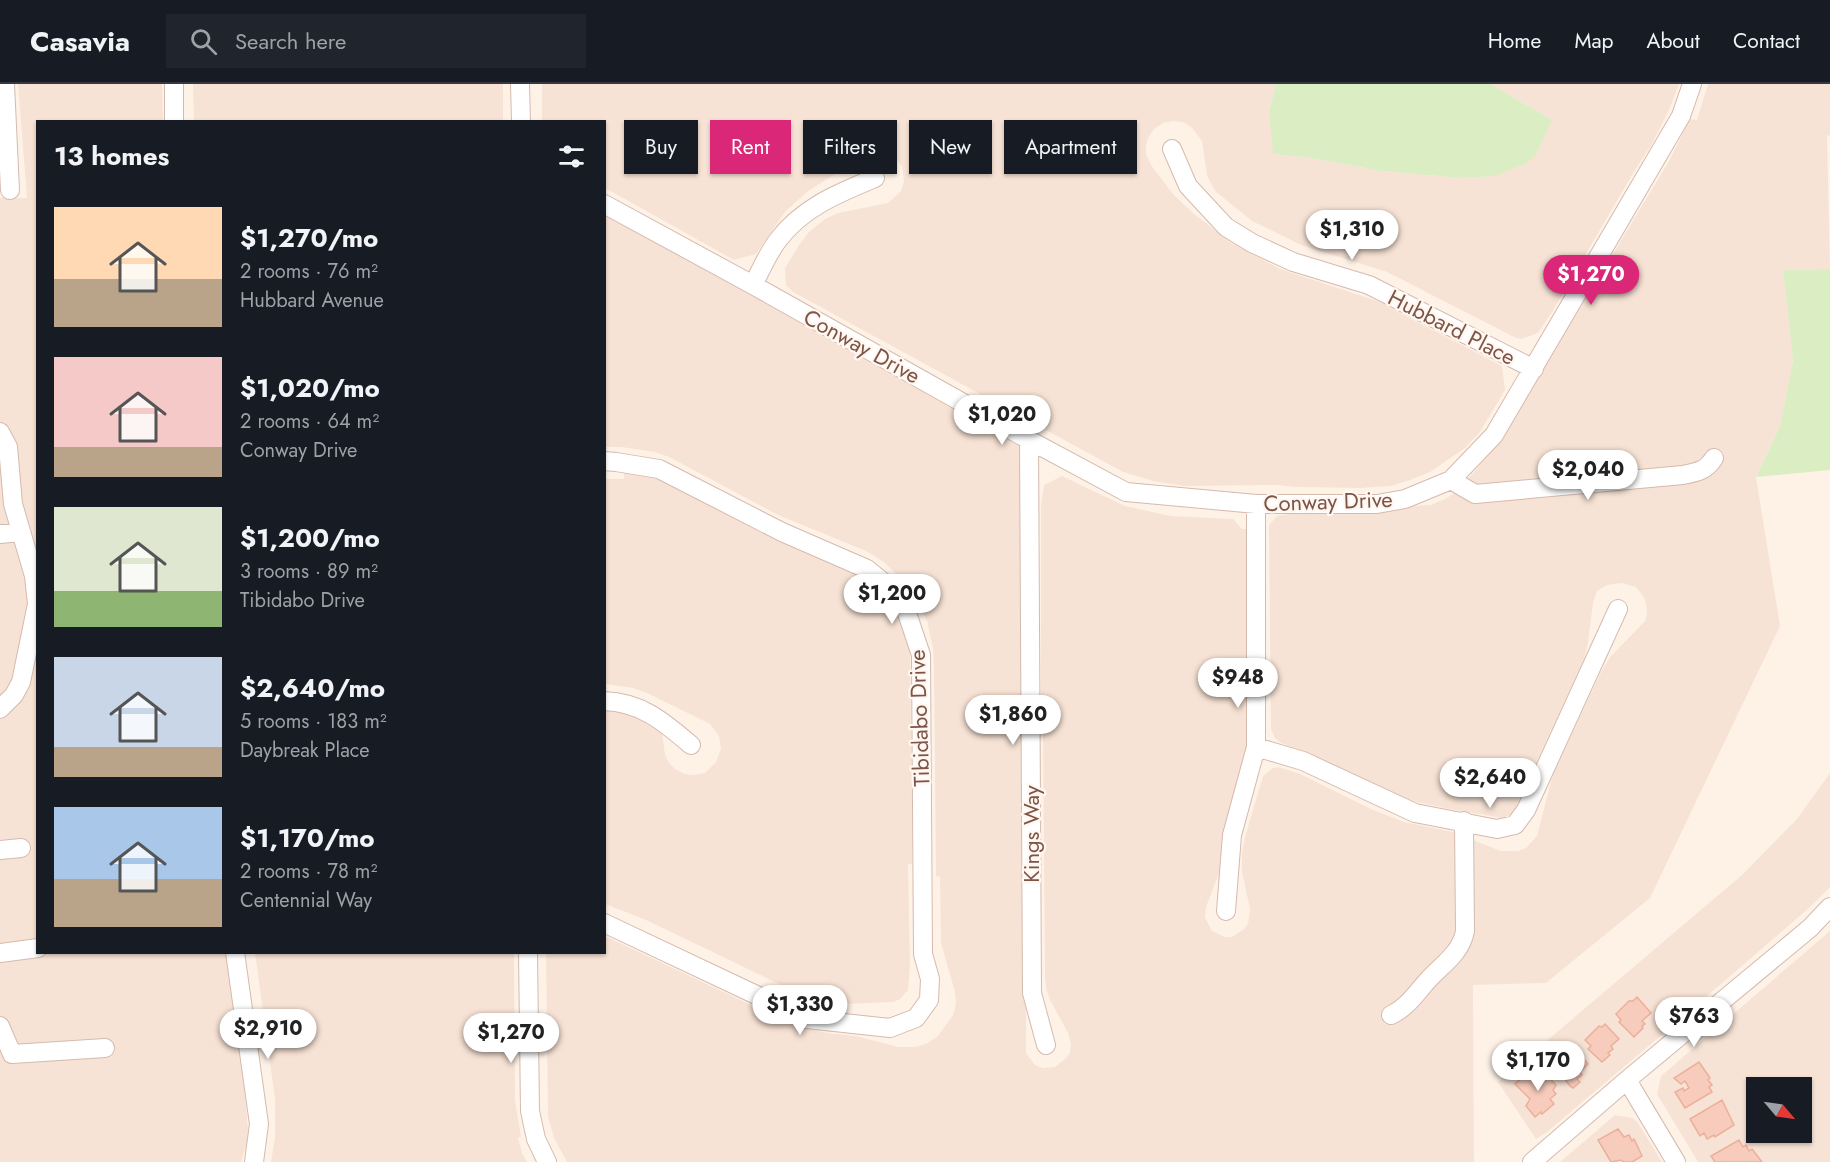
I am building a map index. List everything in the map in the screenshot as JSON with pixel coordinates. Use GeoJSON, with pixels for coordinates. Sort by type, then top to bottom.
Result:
{"type":"FeatureCollection","features":[{"type":"Feature","properties":{"kind":"street"},"geometry":{"type":"LineString","coordinates":[[174,84],[174,120]]}},
{"type":"Feature","properties":{"kind":"street"},"geometry":{"type":"LineString","coordinates":[[520,84],[521,120]]}},
{"type":"Feature","properties":{"kind":"street"},"geometry":{"type":"LineString","coordinates":[[1692,84],[1681,116],[1494,435],[1445,482],[1475,494],[1512,491],[1683,475],[1701,471],[1709,466],[1714,458]]}},
{"type":"Feature","properties":{"kind":"street"},"geometry":{"type":"LineString","coordinates":[[3,95],[10,190]]}},
{"type":"Feature","properties":{"kind":"street","name":"Hubbard Place"},"geometry":{"type":"LineString","coordinates":[[1172,149],[1188,186],[1227,227],[1252,243],[1293,262],[1369,285],[1534,369]]}},
{"type":"Feature","properties":{"kind":"street"},"geometry":{"type":"LineString","coordinates":[[753,285],[777,241],[798,218],[829,197],[875,178]]}},
{"type":"Feature","properties":{"kind":"street","name":"Conway Drive"},"geometry":{"type":"LineString","coordinates":[[606,205],[1126,492],[1256,504],[1377,504],[1405,499],[1445,482]]}},
{"type":"Feature","properties":{"kind":"street"},"geometry":{"type":"LineString","coordinates":[[0,433],[8,447],[13,504],[34,576],[36,595]]}},
{"type":"Feature","properties":{"kind":"street","name":"Kings Way"},"geometry":{"type":"LineString","coordinates":[[1029,440],[1032,993],[1046,1045]]}},
{"type":"Feature","properties":{"kind":"street","name":"Tibidabo Drive"},"geometry":{"type":"LineString","coordinates":[[606,462],[659,469],[782,532],[867,569],[894,591],[900,600],[906,610],[921,655],[923,954],[930,979],[929,1000],[916,1018],[890,1028],[807,1019],[606,924]]}},
{"type":"Feature","properties":{"kind":"street"},"geometry":{"type":"LineString","coordinates":[[1226,911],[1232,835],[1256,747],[1256,504]]}},
{"type":"Feature","properties":{"kind":"street"},"geometry":{"type":"LineString","coordinates":[[0,534],[21,532]]}},
{"type":"Feature","properties":{"kind":"street"},"geometry":{"type":"LineString","coordinates":[[0,709],[14,695],[21,682],[36,609]]}},
{"type":"Feature","properties":{"kind":"street"},"geometry":{"type":"LineString","coordinates":[[1256,747],[1303,761],[1415,813],[1497,829],[1515,825],[1526,810],[1618,609]]}},
{"type":"Feature","properties":{"kind":"street"},"geometry":{"type":"LineString","coordinates":[[606,701],[622,702],[655,716],[691,745]]}},
{"type":"Feature","properties":{"kind":"street"},"geometry":{"type":"LineString","coordinates":[[1391,1015],[1409,1003],[1430,978],[1453,957],[1464,939],[1464,821]]}},
{"type":"Feature","properties":{"kind":"street"},"geometry":{"type":"LineString","coordinates":[[0,850],[21,848]]}},
{"type":"Feature","properties":{"kind":"street"},"geometry":{"type":"LineString","coordinates":[[1532,1162],[1810,928],[1830,907]]}},
{"type":"Feature","properties":{"kind":"street"},"geometry":{"type":"LineString","coordinates":[[0,953],[36,948]]}},
{"type":"Feature","properties":{"kind":"street"},"geometry":{"type":"LineString","coordinates":[[235,954],[259,1124],[254,1162]]}},
{"type":"Feature","properties":{"kind":"street"},"geometry":{"type":"LineString","coordinates":[[528,954],[530,1111],[536,1139],[547,1162]]}},
{"type":"Feature","properties":{"kind":"street"},"geometry":{"type":"LineString","coordinates":[[0,1026],[12,1054],[105,1048]]}},
{"type":"Feature","properties":{"kind":"street"},"geometry":{"type":"LineString","coordinates":[[1627,1080],[1676,1162]]}},
{"type":"Feature","properties":{"kind":"shaded area"},"geometry":{"type":"Polygon","coordinates":[[[18,84],[162,84],[163,120],[36,120],[36,954],[226,954],[242,1061],[248,1129],[247,1143],[241,1162],[0,1162],[0,198],[27,198],[18,84]]]}},
{"type":"Feature","properties":{"kind":"shaded area"},"geometry":{"type":"Polygon","coordinates":[[[193,84],[503,84],[503,120],[194,120],[193,84]]]}},
{"type":"Feature","properties":{"kind":"shaded area"},"geometry":{"type":"Polygon","coordinates":[[[542,84],[1276,84],[1269,111],[1274,154],[1311,158],[1381,171],[1462,178],[1495,176],[1552,120],[1491,84],[1679,84],[1652,144],[1552,312],[1538,333],[1521,339],[1387,272],[1301,245],[1252,221],[1216,192],[1207,176],[1202,141],[1192,128],[1183,122],[1173,121],[1163,123],[1154,129],[1146,146],[1146,154],[1151,165],[1174,195],[1230,242],[1280,269],[1377,301],[1502,366],[1505,390],[1480,432],[1465,448],[1430,472],[1410,480],[1391,486],[1360,488],[1277,485],[1184,486],[1153,481],[1123,472],[793,292],[786,285],[785,268],[809,232],[825,219],[838,213],[888,203],[901,191],[904,181],[902,166],[897,160],[897,120],[803,120],[803,174],[835,174],[808,191],[785,212],[756,254],[734,260],[606,189],[606,120],[542,120],[542,84]]]}},
{"type":"Feature","properties":{"kind":"shaded area"},"geometry":{"type":"Polygon","coordinates":[[[1708,84],[1830,84],[1830,135],[1827,136],[1830,269],[1783,270],[1793,360],[1780,426],[1756,477],[1780,626],[1650,898],[1546,983],[1473,985],[1474,1162],[567,1162],[554,1138],[548,1117],[546,954],[606,954],[606,936],[796,1026],[826,1033],[856,1036],[898,1047],[915,1047],[926,1044],[938,1036],[953,1015],[956,1003],[941,943],[940,877],[936,876],[934,668],[933,648],[927,621],[906,584],[885,563],[866,551],[778,515],[669,457],[655,452],[606,447],[606,215],[755,294],[1001,434],[1021,448],[1026,1053],[1035,1065],[1043,1068],[1055,1067],[1070,1053],[1071,1044],[1068,1033],[1050,1000],[1045,977],[1043,728],[1041,720],[1041,506],[1044,485],[1062,476],[1125,506],[1171,516],[1233,519],[1242,529],[1246,529],[1248,746],[1220,871],[1206,907],[1205,917],[1212,931],[1225,937],[1232,937],[1248,924],[1250,909],[1242,872],[1242,852],[1263,776],[1273,768],[1279,767],[1300,774],[1371,809],[1404,822],[1453,832],[1501,851],[1518,851],[1526,848],[1537,836],[1553,774],[1601,672],[1611,656],[1645,621],[1646,603],[1636,587],[1622,583],[1607,585],[1597,591],[1584,659],[1515,809],[1510,815],[1502,818],[1413,801],[1281,743],[1275,738],[1271,729],[1269,525],[1277,516],[1315,510],[1431,505],[1447,498],[1470,482],[1468,479],[1497,445],[1668,163],[1690,119],[1697,120],[1708,84]]]}},
{"type":"Feature","properties":{"kind":"shaded area"},"geometry":{"type":"Polygon","coordinates":[[[624,473],[656,477],[775,540],[858,575],[880,591],[900,619],[910,645],[912,864],[908,864],[910,967],[908,990],[900,999],[893,1002],[845,1004],[824,1001],[783,986],[646,920],[606,904],[606,709],[621,711],[645,719],[662,732],[665,755],[669,763],[685,774],[705,773],[716,762],[721,749],[719,736],[710,724],[649,694],[633,688],[606,684],[606,479],[624,479],[624,473]]]}},
{"type":"Feature","properties":{"kind":"shaded area"},"geometry":{"type":"Polygon","coordinates":[[[1830,773],[1830,887],[1809,908],[1678,1021],[1536,1139],[1498,1082],[1742,875],[1797,819],[1830,773]]]}},
{"type":"Feature","properties":{"kind":"shaded area"},"geometry":{"type":"Polygon","coordinates":[[[1830,931],[1830,1162],[1698,1162],[1657,1094],[1661,1076],[1830,931]]]}},
{"type":"Feature","properties":{"kind":"shaded area"},"geometry":{"type":"Polygon","coordinates":[[[255,954],[514,954],[515,1100],[521,1137],[518,1138],[527,1162],[271,1162],[275,1137],[275,1099],[255,954]]]}},
{"type":"Feature","properties":{"kind":"shaded area"},"geometry":{"type":"Polygon","coordinates":[[[1615,1115],[1633,1118],[1638,1123],[1662,1162],[1560,1162],[1615,1115]]]}},
{"type":"Feature","properties":{"kind":"green space"},"geometry":{"type":"Polygon","coordinates":[[[1276,84],[1491,84],[1552,120],[1535,156],[1525,164],[1495,176],[1461,178],[1381,171],[1311,158],[1273,154],[1269,111],[1276,84]]]}},
{"type":"Feature","properties":{"kind":"green space"},"geometry":{"type":"Polygon","coordinates":[[[1830,269],[1830,470],[1756,477],[1780,426],[1793,360],[1783,270],[1830,269]]]}},
{"type":"Feature","properties":{"kind":"building"},"geometry":{"type":"Polygon","coordinates":[[[1637,997],[1651,1013],[1642,1021],[1645,1024],[1643,1028],[1634,1037],[1619,1022],[1621,1020],[1616,1014],[1629,1001],[1637,997]]]}},
{"type":"Feature","properties":{"kind":"building"},"geometry":{"type":"Polygon","coordinates":[[[1605,1024],[1619,1039],[1611,1046],[1613,1049],[1608,1053],[1610,1055],[1602,1062],[1588,1049],[1591,1046],[1585,1040],[1599,1026],[1602,1027],[1605,1024]]]}},
{"type":"Feature","properties":{"kind":"building"},"geometry":{"type":"Polygon","coordinates":[[[1575,1049],[1588,1064],[1580,1072],[1582,1075],[1577,1079],[1580,1082],[1573,1088],[1554,1065],[1569,1051],[1575,1049]]]}},
{"type":"Feature","properties":{"kind":"building"},"geometry":{"type":"Polygon","coordinates":[[[1699,1062],[1710,1078],[1708,1080],[1712,1085],[1709,1087],[1712,1092],[1685,1108],[1675,1092],[1689,1088],[1685,1081],[1681,1084],[1674,1078],[1699,1062]]]}},
{"type":"Feature","properties":{"kind":"building"},"geometry":{"type":"Polygon","coordinates":[[[1541,1069],[1556,1085],[1553,1090],[1556,1094],[1550,1099],[1554,1104],[1535,1117],[1526,1106],[1530,1099],[1515,1084],[1528,1072],[1532,1077],[1541,1069]]]}},
{"type":"Feature","properties":{"kind":"building"},"geometry":{"type":"Polygon","coordinates":[[[1722,1100],[1734,1125],[1715,1137],[1714,1135],[1707,1139],[1704,1133],[1700,1136],[1690,1119],[1722,1100]]]}},
{"type":"Feature","properties":{"kind":"building"},"geometry":{"type":"Polygon","coordinates":[[[1618,1129],[1624,1137],[1629,1135],[1632,1141],[1634,1139],[1642,1156],[1632,1162],[1621,1160],[1611,1162],[1598,1140],[1618,1129]]]}},
{"type":"Feature","properties":{"kind":"building"},"geometry":{"type":"Polygon","coordinates":[[[1739,1140],[1743,1147],[1746,1145],[1749,1151],[1752,1149],[1762,1162],[1715,1162],[1711,1156],[1739,1140]]]}}]}
